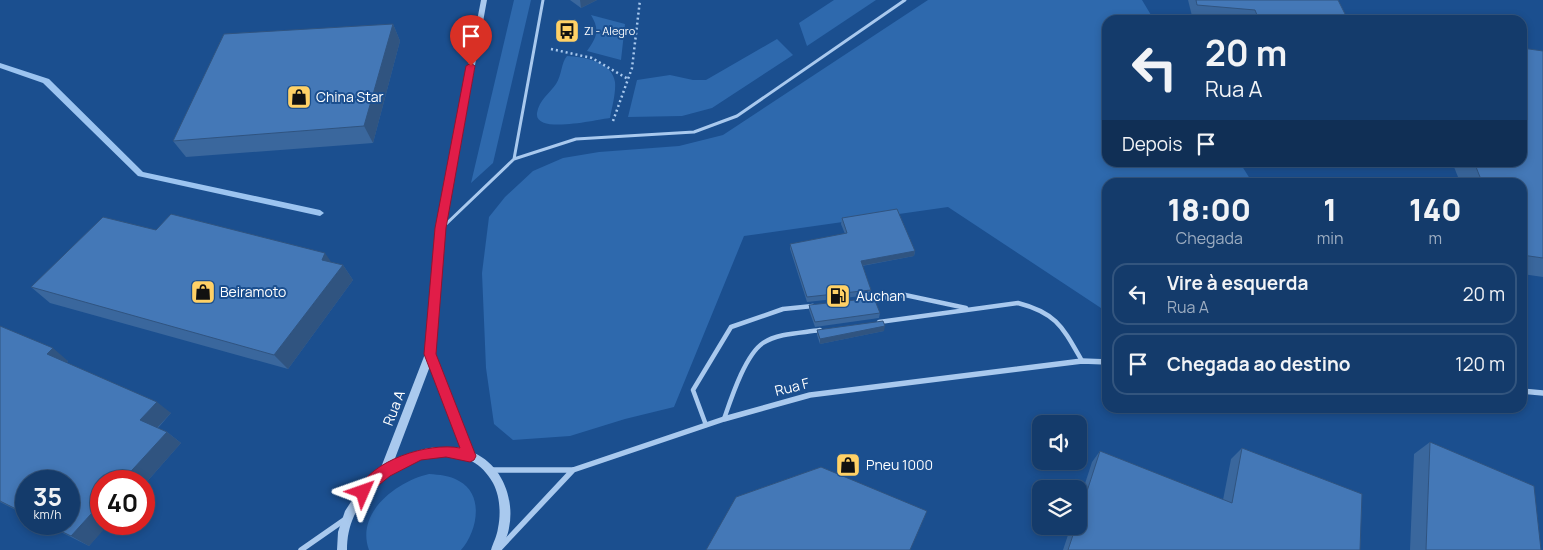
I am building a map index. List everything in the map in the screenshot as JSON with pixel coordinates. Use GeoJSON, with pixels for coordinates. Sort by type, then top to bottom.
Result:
{"type":"FeatureCollection","features":[{"type":"Feature","properties":{"kind":"street","name":"Rua A"},"geometry":{"type":"LineString","coordinates":[[385,471],[430,354],[441,228],[484,0]]}},
{"type":"Feature","properties":{"kind":"street","name":"Rua A"},"geometry":{"type":"LineString","coordinates":[[430,354],[470,456]]}},
{"type":"Feature","properties":{"kind":"street","name":"Rua F"},"geometry":{"type":"LineString","coordinates":[[491,470],[572,470],[724,419],[810,395],[1082,361],[1102,362]]}},
{"type":"Feature","properties":{"kind":"street"},"geometry":{"type":"LineString","coordinates":[[1527,391],[1543,392]]}},
{"type":"Feature","properties":{"kind":"street"},"geometry":{"type":"LineString","coordinates":[[342,550],[347,518],[363,492],[385,471],[402,461],[426,453],[446,451],[470,456],[491,470],[501,485],[507,510],[497,550]]}},
{"type":"Feature","properties":{"kind":"street"},"geometry":{"type":"LineString","coordinates":[[497,550],[572,470]]}},
{"type":"Feature","properties":{"kind":"street"},"geometry":{"type":"LineString","coordinates":[[301,550],[347,518]]}},
{"type":"Feature","properties":{"kind":"lane"},"geometry":{"type":"LineString","coordinates":[[514,159],[544,0]]}},
{"type":"Feature","properties":{"kind":"lane"},"geometry":{"type":"LineString","coordinates":[[441,228],[514,159],[576,140],[694,132],[736,116],[905,0]]}},
{"type":"Feature","properties":{"kind":"lane"},"geometry":{"type":"LineString","coordinates":[[868,300],[905,295],[970,309]]}},
{"type":"Feature","properties":{"kind":"lane"},"geometry":{"type":"LineString","coordinates":[[875,322],[1018,303],[1038,307],[1056,317],[1082,361]]}},
{"type":"Feature","properties":{"kind":"lane"},"geometry":{"type":"LineString","coordinates":[[706,425],[692,390],[731,327],[783,309],[821,305]]}},
{"type":"Feature","properties":{"kind":"lane"},"geometry":{"type":"LineString","coordinates":[[724,419],[737,386],[761,344],[780,336],[828,329]]}},
{"type":"Feature","properties":{"kind":"path"},"geometry":{"type":"LineString","coordinates":[[607,138],[632,68],[640,0]]}},
{"type":"Feature","properties":{"kind":"path"},"geometry":{"type":"LineString","coordinates":[[536,46],[590,55],[628,78]]}},
{"type":"Feature","properties":{"kind":"shaded area"},"geometry":{"type":"Polygon","coordinates":[[[514,0],[531,0],[493,163],[471,183],[514,0]]]}},
{"type":"Feature","properties":{"kind":"shaded area"},"geometry":{"type":"Polygon","coordinates":[[[834,0],[876,0],[807,46],[799,23],[834,0]]]}},
{"type":"Feature","properties":{"kind":"shaded area"},"geometry":{"type":"Polygon","coordinates":[[[928,0],[1142,0],[1151,15],[1102,15],[1102,167],[1243,167],[1249,178],[1102,178],[1102,309],[948,207],[744,236],[674,407],[625,419],[570,436],[513,440],[494,424],[486,368],[482,273],[489,217],[505,197],[533,171],[563,158],[599,152],[679,146],[723,135],[928,0]]]}},
{"type":"Feature","properties":{"kind":"shaded area"},"geometry":{"type":"Polygon","coordinates":[[[591,15],[625,24],[621,60],[587,51],[596,33],[596,25],[591,15]]]}},
{"type":"Feature","properties":{"kind":"shaded area"},"geometry":{"type":"Polygon","coordinates":[[[777,39],[793,55],[712,108],[682,116],[628,117],[637,80],[670,75],[693,80],[706,80],[777,39]]]}},
{"type":"Feature","properties":{"kind":"shaded area"},"geometry":{"type":"Polygon","coordinates":[[[567,56],[589,59],[609,69],[615,82],[610,118],[556,125],[539,120],[538,108],[556,84],[567,56]]]}},
{"type":"Feature","properties":{"kind":"shaded area"},"geometry":{"type":"Polygon","coordinates":[[[429,474],[455,479],[467,487],[473,495],[476,514],[474,524],[467,542],[461,550],[369,550],[366,536],[368,523],[382,500],[405,483],[429,474]]]}},
{"type":"Feature","properties":{"kind":"building"},"geometry":{"type":"Polygon","coordinates":[[[1196,0],[1338,0],[1346,15],[1257,15],[1255,10],[1197,5],[1196,0]]]}},
{"type":"Feature","properties":{"kind":"building","name":"China Star"},"geometry":{"type":"Polygon","coordinates":[[[393,24],[364,126],[173,141],[224,34],[393,24]]]}},
{"type":"Feature","properties":{"kind":"building"},"geometry":{"type":"Polygon","coordinates":[[[1527,49],[1543,51],[1543,258],[1527,256],[1527,178],[1480,178],[1476,167],[1527,167],[1527,49]]]}},
{"type":"Feature","properties":{"kind":"building"},"geometry":{"type":"Polygon","coordinates":[[[897,209],[915,251],[861,261],[871,290],[807,297],[790,244],[847,233],[842,218],[897,209]]]}},
{"type":"Feature","properties":{"kind":"building","name":"Beiramoto"},"geometry":{"type":"Polygon","coordinates":[[[171,214],[325,253],[322,260],[343,265],[274,355],[31,287],[103,217],[156,230],[171,214]]]}},
{"type":"Feature","properties":{"kind":"building"},"geometry":{"type":"Polygon","coordinates":[[[874,298],[880,313],[815,322],[809,305],[874,298]]]}},
{"type":"Feature","properties":{"kind":"building"},"geometry":{"type":"Polygon","coordinates":[[[883,321],[885,326],[820,339],[817,330],[883,321]]]}},
{"type":"Feature","properties":{"kind":"building"},"geometry":{"type":"Polygon","coordinates":[[[0,326],[53,348],[47,354],[157,402],[140,420],[167,432],[132,470],[90,470],[90,515],[80,526],[80,470],[15,470],[15,508],[0,501],[0,326]]]}},
{"type":"Feature","properties":{"kind":"building"},"geometry":{"type":"Polygon","coordinates":[[[1430,442],[1534,486],[1541,550],[1426,550],[1430,442]]]}},
{"type":"Feature","properties":{"kind":"building"},"geometry":{"type":"Polygon","coordinates":[[[1242,448],[1362,494],[1360,550],[1068,550],[1073,535],[1087,535],[1087,491],[1100,451],[1232,503],[1242,448]]]}},
{"type":"Feature","properties":{"kind":"building"},"geometry":{"type":"Polygon","coordinates":[[[821,467],[927,511],[910,550],[706,550],[736,497],[821,467]]]}},
{"type":"Feature","properties":{"kind":"waterway"},"geometry":{"type":"LineString","coordinates":[[0,65],[46,81],[141,174],[320,213]]}},
{"type":"Feature","properties":{"kind":"place","name":"ZI - Alegro"},"geometry":{"type":"Point","coordinates":[567,31]}},
{"type":"Feature","properties":{"kind":"place","name":"China Star"},"geometry":{"type":"Point","coordinates":[299,97]}},
{"type":"Feature","properties":{"kind":"place","name":"Beiramoto"},"geometry":{"type":"Point","coordinates":[203,292]}},
{"type":"Feature","properties":{"kind":"place","name":"Auchan"},"geometry":{"type":"Point","coordinates":[838,296]}},
{"type":"Feature","properties":{"kind":"place","name":"Pneu 1000"},"geometry":{"type":"Point","coordinates":[848,465]}},
{"type":"Feature","properties":{"kind":"route"},"geometry":{"type":"LineString","coordinates":[[363,492],[385,471],[419,454],[446,451],[470,456],[430,354],[441,228],[471,66]]}}]}
